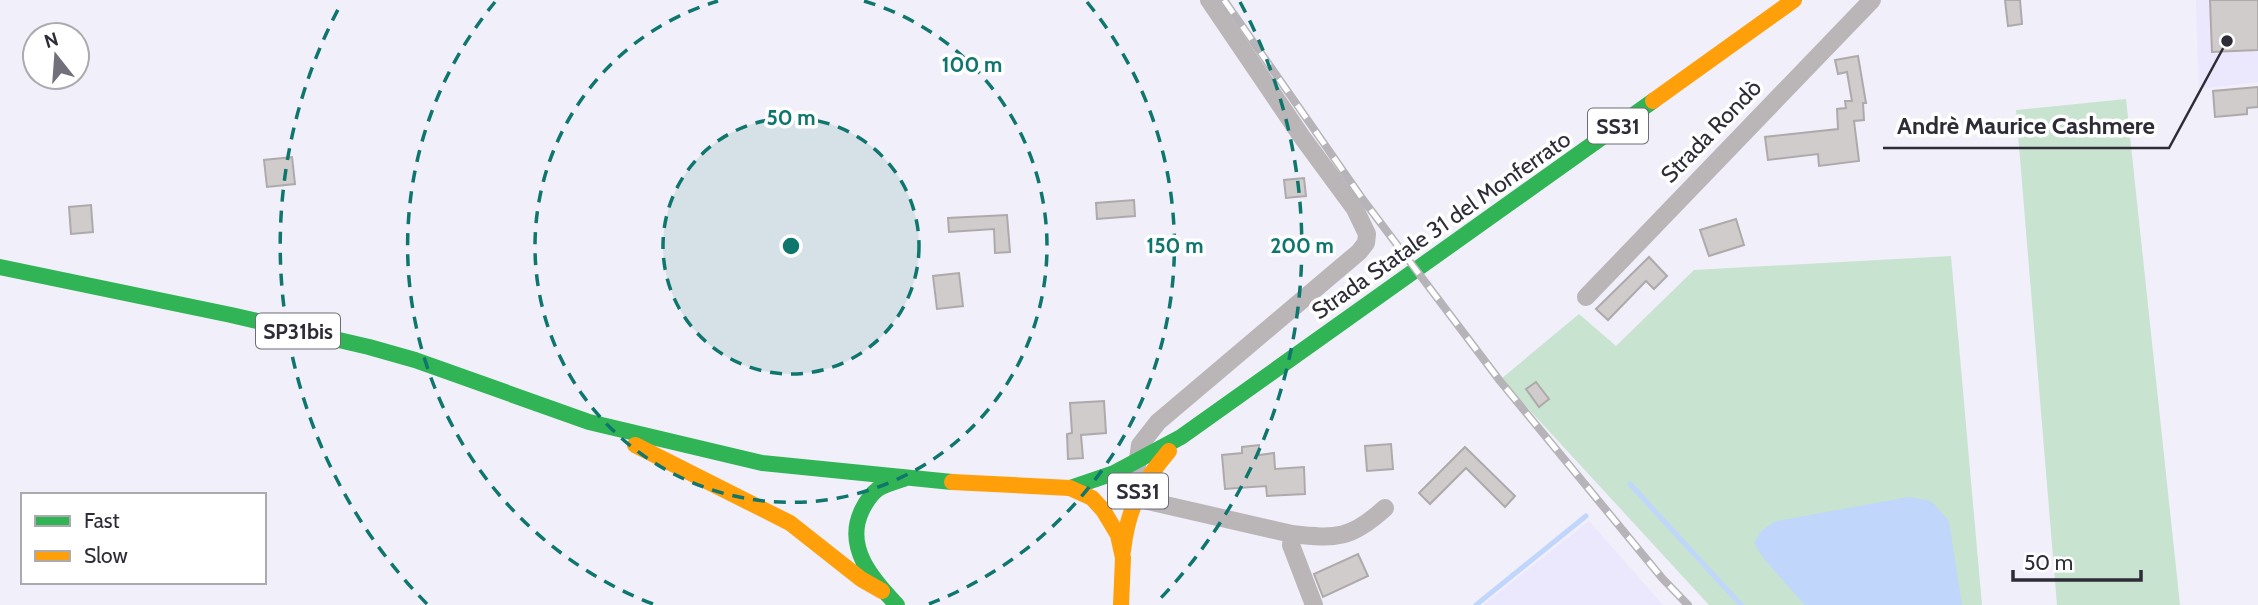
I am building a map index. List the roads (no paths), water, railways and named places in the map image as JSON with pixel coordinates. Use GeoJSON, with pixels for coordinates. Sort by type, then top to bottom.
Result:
{"type":"FeatureCollection","features":[{"type":"Feature","properties":{"kind":"main road","name":"Strada Statale 31 del Monferrato"},"geometry":{"type":"LineString","coordinates":[[1070,488],[1093,483],[1181,437],[1794,0]]}},
{"type":"Feature","properties":{"kind":"main road","name":"SP31bis"},"geometry":{"type":"LineString","coordinates":[[0,267],[369,347],[415,360],[589,422],[762,463],[907,478]]}},
{"type":"Feature","properties":{"kind":"main road","name":"SP31bis"},"geometry":{"type":"LineString","coordinates":[[589,422],[790,523],[861,579],[882,591]]}},
{"type":"Feature","properties":{"kind":"main road","name":"Strada Statale 31 del Monferrato"},"geometry":{"type":"LineString","coordinates":[[1122,558],[1125,526],[1138,493],[1181,437]]}},
{"type":"Feature","properties":{"kind":"main road"},"geometry":{"type":"LineString","coordinates":[[897,605],[882,591],[866,569],[857,551],[855,524],[868,498],[880,487],[907,478],[1070,488],[1093,498],[1118,535],[1122,558],[1121,605]]}},
{"type":"Feature","properties":{"kind":"street"},"geometry":{"type":"LineString","coordinates":[[1209,0],[1355,209],[1365,229],[1366,243],[1359,252],[1158,422],[1140,445],[1137,462],[1138,493],[1292,534],[1331,537],[1346,534],[1371,520],[1385,508]]}},
{"type":"Feature","properties":{"kind":"street","name":"Strada Rondò"},"geometry":{"type":"LineString","coordinates":[[1586,296],[1872,0]]}},
{"type":"Feature","properties":{"kind":"street"},"geometry":{"type":"LineString","coordinates":[[0,254],[30,273]]}},
{"type":"Feature","properties":{"kind":"street"},"geometry":{"type":"LineString","coordinates":[[1292,534],[1291,545],[1314,605]]}},
{"type":"Feature","properties":{"kind":"water"},"geometry":{"type":"Polygon","coordinates":[[[1909,497],[1931,501],[1949,521],[1962,605],[1805,605],[1764,559],[1754,543],[1761,531],[1776,521],[1909,497]]]}},
{"type":"Feature","properties":{"kind":"waterway"},"geometry":{"type":"LineString","coordinates":[[1630,484],[1741,605]]}},
{"type":"Feature","properties":{"kind":"waterway"},"geometry":{"type":"LineString","coordinates":[[1476,605],[1586,516]]}},
{"type":"Feature","properties":{"kind":"railway"},"geometry":{"type":"LineString","coordinates":[[1224,0],[1364,201],[1500,381],[1662,578],[1688,605]]}},
{"type":"Feature","properties":{"kind":"place","name":"Andrè Maurice Cashmere"},"geometry":{"type":"Point","coordinates":[2227,41]}}]}
